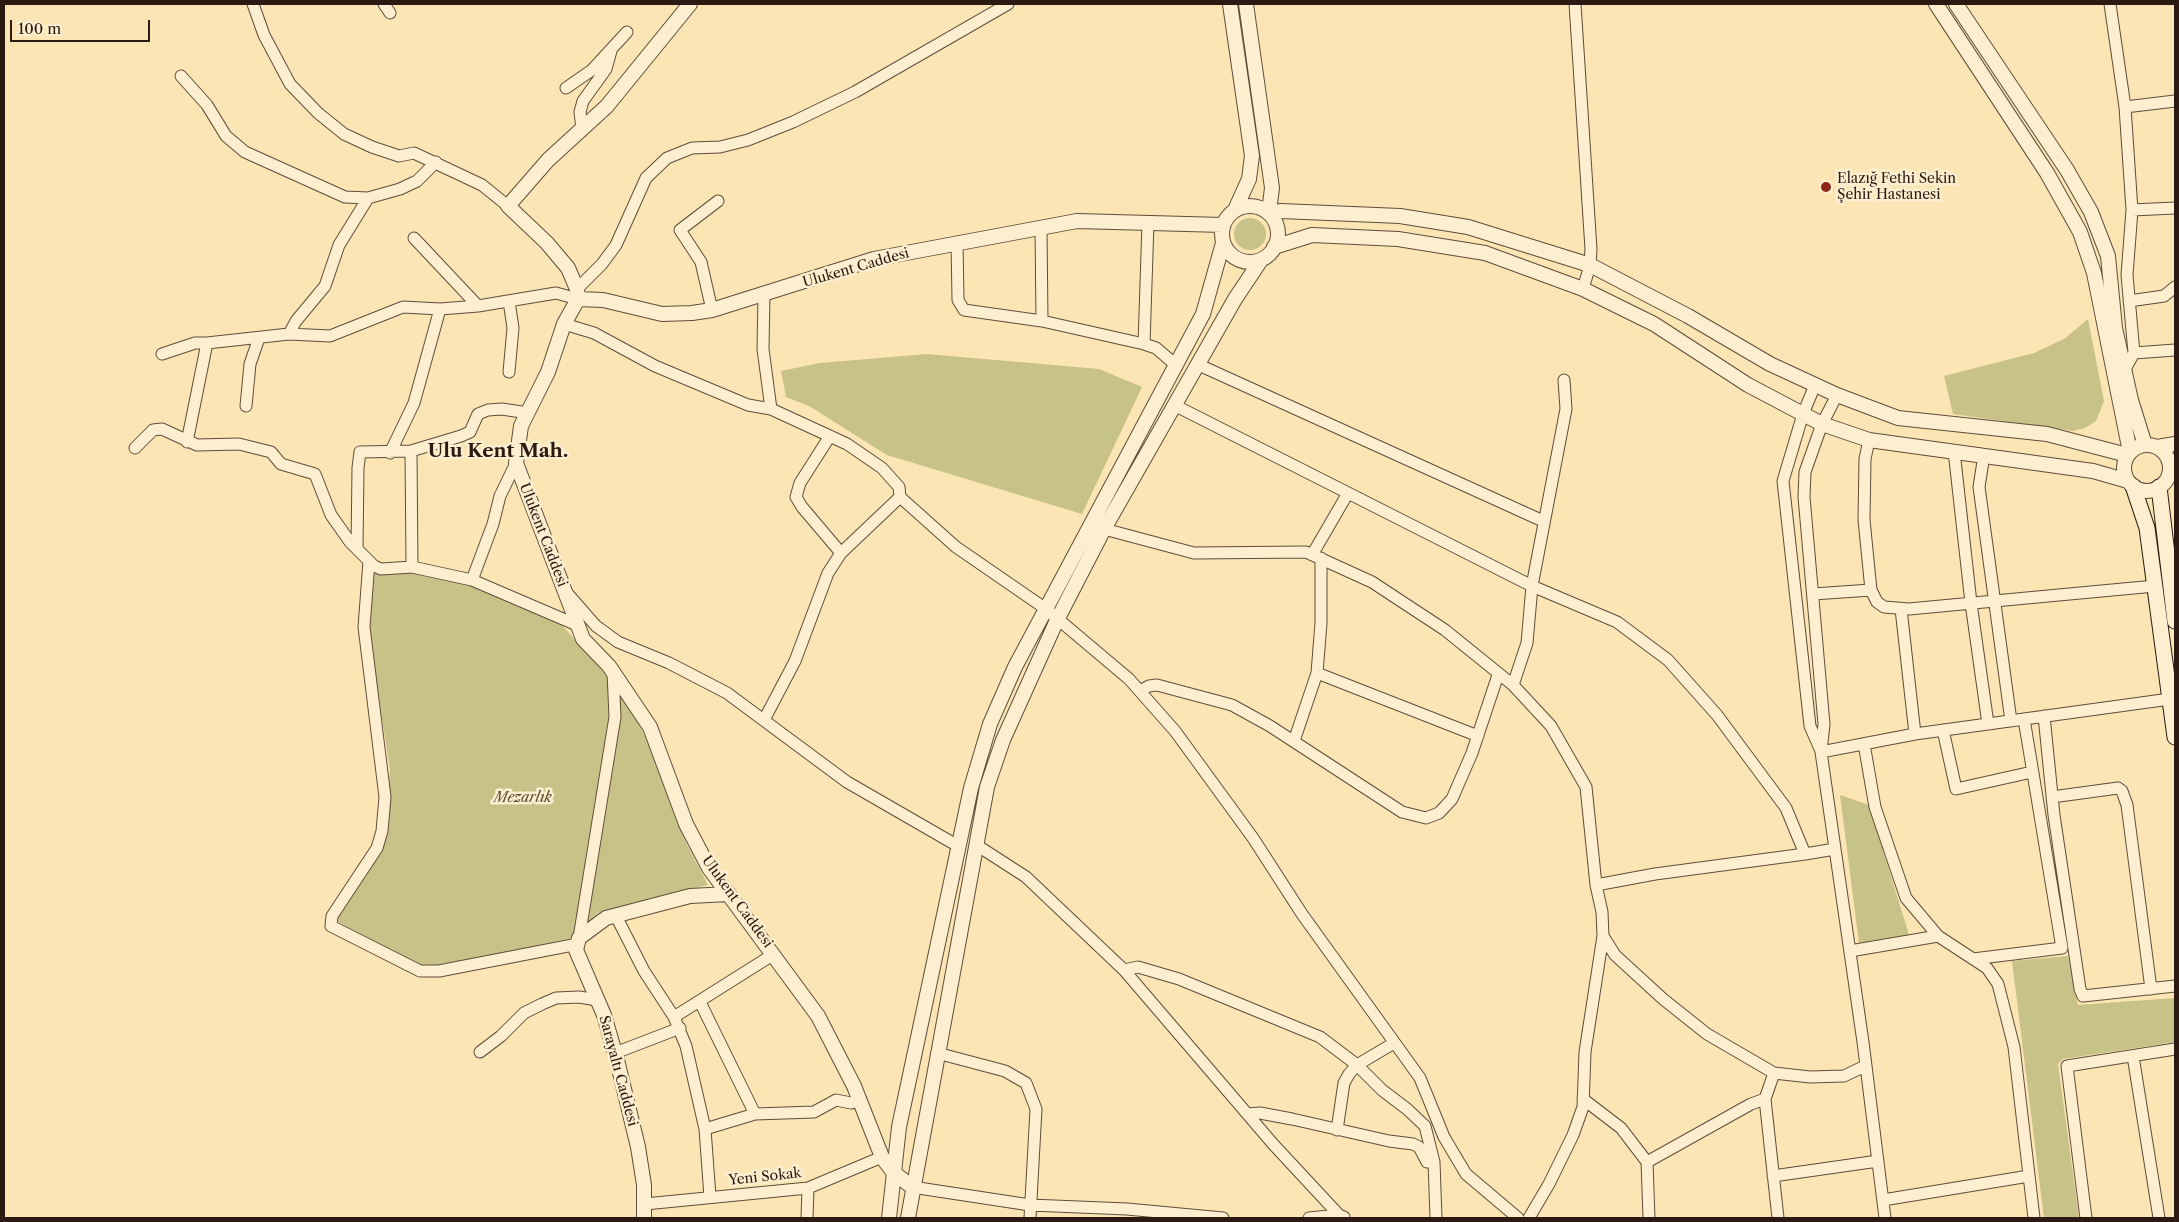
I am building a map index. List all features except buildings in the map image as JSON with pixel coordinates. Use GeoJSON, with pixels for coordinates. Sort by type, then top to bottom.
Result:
{"type":"FeatureCollection","features":[{"type":"Feature","properties":{"kind":"main road"},"geometry":{"type":"LineString","coordinates":[[2168,479],[2175,621]]}},
{"type":"Feature","properties":{"kind":"main road"},"geometry":{"type":"LineString","coordinates":[[2130,484],[2147,528],[2175,737]]}},
{"type":"Feature","properties":{"kind":"street"},"geometry":{"type":"LineString","coordinates":[[253,4],[264,35],[290,84],[318,113],[344,134],[372,147],[399,156],[414,153],[482,185],[508,206],[552,249],[568,268],[577,294]]}},
{"type":"Feature","properties":{"kind":"street"},"geometry":{"type":"LineString","coordinates":[[508,206],[548,160],[607,106],[690,4]]}},
{"type":"Feature","properties":{"kind":"street"},"geometry":{"type":"LineString","coordinates":[[577,294],[616,245],[646,178],[667,158],[692,148],[720,147],[748,140],[794,122],[855,92],[1008,4]]}},
{"type":"Feature","properties":{"kind":"street"},"geometry":{"type":"LineString","coordinates":[[888,1218],[899,1127],[970,788],[990,724],[1015,667],[1204,314],[1223,243],[1224,225],[1235,210],[1249,179],[1252,156],[1230,4]]}},
{"type":"Feature","properties":{"kind":"street"},"geometry":{"type":"LineString","coordinates":[[1246,4],[1271,179],[1272,196],[1268,212],[1278,230],[1274,247]]}},
{"type":"Feature","properties":{"kind":"street"},"geometry":{"type":"LineString","coordinates":[[1575,4],[1591,233],[1590,265],[1583,289]]}},
{"type":"Feature","properties":{"kind":"street"},"geometry":{"type":"LineString","coordinates":[[1936,4],[2048,173],[2080,232],[2094,273],[2129,454],[2124,468],[2130,484]]}},
{"type":"Feature","properties":{"kind":"street"},"geometry":{"type":"LineString","coordinates":[[908,1218],[912,1186],[978,846],[987,787],[1003,740],[1057,620],[1104,529],[1176,406],[1235,299],[1261,260],[1274,247],[1312,235],[1398,239],[1484,253],[1583,289],[1654,324],[1748,385],[1822,424],[1869,440],[2093,471],[2146,491],[2168,479],[2169,462],[2162,450],[2151,446],[2131,400],[2116,328],[2108,256],[2091,212],[2067,170],[1956,4]]}},
{"type":"Feature","properties":{"kind":"street"},"geometry":{"type":"LineString","coordinates":[[2110,4],[2125,107],[2132,210],[2127,254],[2134,353],[2125,369]]}},
{"type":"Feature","properties":{"kind":"street"},"geometry":{"type":"LineString","coordinates":[[566,88],[592,70],[627,32]]}},
{"type":"Feature","properties":{"kind":"street"},"geometry":{"type":"LineString","coordinates":[[582,129],[580,112],[583,101],[606,69],[611,51]]}},
{"type":"Feature","properties":{"kind":"street"},"geometry":{"type":"LineString","coordinates":[[181,76],[207,105],[226,136],[245,152],[346,197],[368,198],[400,189],[417,181],[436,162]]}},
{"type":"Feature","properties":{"kind":"street"},"geometry":{"type":"LineString","coordinates":[[2125,107],[2175,101]]}},
{"type":"Feature","properties":{"kind":"street"},"geometry":{"type":"LineString","coordinates":[[289,334],[296,321],[325,286],[339,245],[368,198]]}},
{"type":"Feature","properties":{"kind":"street"},"geometry":{"type":"LineString","coordinates":[[712,310],[701,262],[680,230],[718,201]]}},
{"type":"Feature","properties":{"kind":"street"},"geometry":{"type":"LineString","coordinates":[[1235,210],[1252,206],[1268,212],[1400,216],[1468,227],[1590,265],[1688,316],[1770,364],[1837,395],[1898,418],[2047,434],[2129,454],[2151,446],[2175,444]]}},
{"type":"Feature","properties":{"kind":"street"},"geometry":{"type":"LineString","coordinates":[[2132,210],[2175,208]]}},
{"type":"Feature","properties":{"kind":"street","name":"Ulukent Caddesi"},"geometry":{"type":"LineString","coordinates":[[912,1186],[893,1172],[882,1157],[860,1100],[818,1016],[710,868],[686,824],[650,728],[613,672],[583,639],[516,463],[521,426],[548,372],[564,324],[577,294],[662,314],[712,310],[874,259],[957,242],[1041,228],[1078,222],[1224,225]]}},
{"type":"Feature","properties":{"kind":"street"},"geometry":{"type":"LineString","coordinates":[[1144,344],[1148,222]]}},
{"type":"Feature","properties":{"kind":"street"},"geometry":{"type":"LineString","coordinates":[[1041,228],[1042,321]]}},
{"type":"Feature","properties":{"kind":"street"},"geometry":{"type":"LineString","coordinates":[[414,238],[478,306]]}},
{"type":"Feature","properties":{"kind":"street"},"geometry":{"type":"LineString","coordinates":[[957,242],[958,300],[964,310],[1042,321],[1144,344],[1156,348],[1177,366]]}},
{"type":"Feature","properties":{"kind":"street"},"geometry":{"type":"LineString","coordinates":[[1223,243],[1234,258],[1252,262],[1261,260]]}},
{"type":"Feature","properties":{"kind":"street"},"geometry":{"type":"LineString","coordinates":[[2129,301],[2164,296],[2175,287]]}},
{"type":"Feature","properties":{"kind":"street"},"geometry":{"type":"LineString","coordinates":[[162,354],[195,342],[207,343],[289,334],[330,336],[403,307],[478,306],[556,293],[577,294]]}},
{"type":"Feature","properties":{"kind":"street"},"geometry":{"type":"LineString","coordinates":[[764,295],[763,348],[771,409]]}},
{"type":"Feature","properties":{"kind":"street"},"geometry":{"type":"LineString","coordinates":[[509,301],[514,328],[509,372]]}},
{"type":"Feature","properties":{"kind":"street"},"geometry":{"type":"LineString","coordinates":[[390,452],[414,403],[440,308]]}},
{"type":"Feature","properties":{"kind":"street"},"geometry":{"type":"LineString","coordinates":[[564,324],[594,333],[655,366],[748,405],[771,409],[847,444],[882,468],[898,487],[900,497],[956,547],[1046,610],[1129,679],[1176,731],[1253,838],[1302,914],[1420,1078],[1444,1138],[1466,1174],[1518,1218]]}},
{"type":"Feature","properties":{"kind":"street"},"geometry":{"type":"LineString","coordinates":[[246,406],[250,364],[259,338]]}},
{"type":"Feature","properties":{"kind":"street"},"geometry":{"type":"LineString","coordinates":[[187,442],[207,343]]}},
{"type":"Feature","properties":{"kind":"street"},"geometry":{"type":"LineString","coordinates":[[2134,353],[2175,350]]}},
{"type":"Feature","properties":{"kind":"street"},"geometry":{"type":"LineString","coordinates":[[1199,365],[1543,521]]}},
{"type":"Feature","properties":{"kind":"street"},"geometry":{"type":"LineString","coordinates":[[1513,685],[1527,643],[1532,586],[1566,408],[1564,380]]}},
{"type":"Feature","properties":{"kind":"street"},"geometry":{"type":"LineString","coordinates":[[1815,385],[1803,414],[1783,481],[1810,726],[1821,752]]}},
{"type":"Feature","properties":{"kind":"street"},"geometry":{"type":"LineString","coordinates":[[1837,395],[1822,424],[1805,472],[1804,497],[1824,724],[1821,752],[1850,951],[1885,1218]]}},
{"type":"Feature","properties":{"kind":"street"},"geometry":{"type":"LineString","coordinates":[[1176,406],[1532,586],[1618,622],[1668,660],[1717,714],[1786,808],[1805,854]]}},
{"type":"Feature","properties":{"kind":"street"},"geometry":{"type":"LineString","coordinates":[[357,549],[358,468],[360,452],[411,451],[470,432],[478,414],[488,410],[502,409],[528,413]]}},
{"type":"Feature","properties":{"kind":"street"},"geometry":{"type":"LineString","coordinates":[[135,448],[153,430],[162,429],[197,445],[239,444],[271,452],[281,464],[315,474],[331,514],[357,549],[369,561],[381,569],[412,567],[472,580],[577,625]]}},
{"type":"Feature","properties":{"kind":"street"},"geometry":{"type":"LineString","coordinates":[[830,436],[800,483],[796,497],[802,508],[841,553]]}},
{"type":"Feature","properties":{"kind":"street"},"geometry":{"type":"LineString","coordinates":[[1869,440],[1864,459],[1864,520],[1871,590],[1877,602],[1884,607],[1901,609],[2155,586]]}},
{"type":"Feature","properties":{"kind":"street"},"geometry":{"type":"LineString","coordinates":[[411,451],[412,567]]}},
{"type":"Feature","properties":{"kind":"street"},"geometry":{"type":"LineString","coordinates":[[1954,451],[1971,603],[1988,724]]}},
{"type":"Feature","properties":{"kind":"street"},"geometry":{"type":"LineString","coordinates":[[1984,455],[1979,487],[2011,721]]}},
{"type":"Feature","properties":{"kind":"street"},"geometry":{"type":"LineString","coordinates":[[472,580],[493,524],[500,496],[516,463]]}},
{"type":"Feature","properties":{"kind":"street"},"geometry":{"type":"LineString","coordinates":[[1294,741],[1317,673],[1321,623],[1317,556],[1348,493]]}},
{"type":"Feature","properties":{"kind":"street"},"geometry":{"type":"LineString","coordinates":[[764,720],[795,661],[828,573],[841,553],[900,497]]}},
{"type":"Feature","properties":{"kind":"street"},"geometry":{"type":"LineString","coordinates":[[1104,529],[1194,553],[1306,552],[1317,556],[1372,582],[1445,630],[1498,675],[1513,685],[1551,726],[1586,787],[1596,885],[1602,912],[1603,936],[1585,1052],[1583,1107],[1573,1135],[1549,1184],[1529,1218]]}},
{"type":"Feature","properties":{"kind":"street"},"geometry":{"type":"LineString","coordinates":[[369,561],[364,627],[385,796],[382,831],[377,848],[332,916],[331,926],[420,971],[439,971],[578,941],[606,918],[690,896],[729,894]]}},
{"type":"Feature","properties":{"kind":"street"},"geometry":{"type":"LineString","coordinates":[[563,587],[596,626],[618,642],[669,663],[727,693],[847,782],[958,846]]}},
{"type":"Feature","properties":{"kind":"street"},"geometry":{"type":"LineString","coordinates":[[1813,594],[1871,590]]}},
{"type":"Feature","properties":{"kind":"street"},"geometry":{"type":"LineString","coordinates":[[1901,609],[1916,734]]}},
{"type":"Feature","properties":{"kind":"street"},"geometry":{"type":"LineString","coordinates":[[578,941],[616,717],[613,672]]}},
{"type":"Feature","properties":{"kind":"street"},"geometry":{"type":"LineString","coordinates":[[1317,673],[1478,736]]}},
{"type":"Feature","properties":{"kind":"street"},"geometry":{"type":"LineString","coordinates":[[1140,691],[1149,686],[1158,685],[1232,705],[1294,741],[1402,812],[1426,818],[1439,813],[1452,799],[1478,736],[1498,675]]}},
{"type":"Feature","properties":{"kind":"street"},"geometry":{"type":"LineString","coordinates":[[1821,752],[1942,730],[2170,699]]}},
{"type":"Feature","properties":{"kind":"street"},"geometry":{"type":"LineString","coordinates":[[2044,716],[2052,797],[2080,989],[2083,996],[2175,986]]}},
{"type":"Feature","properties":{"kind":"street"},"geometry":{"type":"LineString","coordinates":[[1973,958],[2062,948],[2024,719]]}},
{"type":"Feature","properties":{"kind":"street"},"geometry":{"type":"LineString","coordinates":[[1942,730],[1956,789],[2032,772]]}},
{"type":"Feature","properties":{"kind":"street"},"geometry":{"type":"LineString","coordinates":[[1864,744],[1875,807],[1906,898],[1938,936],[1987,968],[1998,984],[2014,1047],[2034,1218]]}},
{"type":"Feature","properties":{"kind":"street"},"geometry":{"type":"LineString","coordinates":[[2052,797],[2118,788],[2122,791],[2127,805],[2151,989]]}},
{"type":"Feature","properties":{"kind":"street"},"geometry":{"type":"LineString","coordinates":[[978,846],[1026,876],[1124,970],[1248,1114],[1342,1216]]}},
{"type":"Feature","properties":{"kind":"street"},"geometry":{"type":"LineString","coordinates":[[1596,885],[1655,874],[1835,849]]}},
{"type":"Feature","properties":{"kind":"street"},"geometry":{"type":"LineString","coordinates":[[616,916],[644,971],[680,1028],[705,1129],[710,1197]]}},
{"type":"Feature","properties":{"kind":"street"},"geometry":{"type":"LineString","coordinates":[[1603,936],[1615,955],[1663,999],[1707,1034],[1774,1073],[1810,1077],[1844,1076],[1865,1066]]}},
{"type":"Feature","properties":{"kind":"street"},"geometry":{"type":"LineString","coordinates":[[1850,951],[1938,936]]}},
{"type":"Feature","properties":{"kind":"street","name":"Sarayaltı Caddesi"},"geometry":{"type":"LineString","coordinates":[[578,941],[576,950],[604,1016],[638,1147],[645,1204],[644,1218]]}},
{"type":"Feature","properties":{"kind":"street"},"geometry":{"type":"LineString","coordinates":[[674,1016],[700,1002],[774,954]]}},
{"type":"Feature","properties":{"kind":"street"},"geometry":{"type":"LineString","coordinates":[[1124,970],[1138,967],[1179,978],[1320,1037],[1357,1065],[1382,1090],[1407,1109],[1424,1126],[1434,1162],[1436,1218]]}},
{"type":"Feature","properties":{"kind":"street"},"geometry":{"type":"LineString","coordinates":[[480,1052],[501,1036],[524,1013],[542,1004],[556,998],[578,997],[597,1000]]}},
{"type":"Feature","properties":{"kind":"street"},"geometry":{"type":"LineString","coordinates":[[700,1002],[756,1114]]}},
{"type":"Feature","properties":{"kind":"street"},"geometry":{"type":"LineString","coordinates":[[615,1053],[680,1028]]}},
{"type":"Feature","properties":{"kind":"street"},"geometry":{"type":"LineString","coordinates":[[1337,1130],[1344,1084],[1357,1065],[1394,1044]]}},
{"type":"Feature","properties":{"kind":"street"},"geometry":{"type":"LineString","coordinates":[[2086,1218],[2067,1066],[2175,1049]]}},
{"type":"Feature","properties":{"kind":"street"},"geometry":{"type":"LineString","coordinates":[[937,1053],[1005,1071],[1026,1083],[1036,1109],[1030,1218]]}},
{"type":"Feature","properties":{"kind":"street"},"geometry":{"type":"LineString","coordinates":[[2134,1056],[2159,1218]]}},
{"type":"Feature","properties":{"kind":"street"},"geometry":{"type":"LineString","coordinates":[[1774,1073],[1765,1099],[1778,1218]]}},
{"type":"Feature","properties":{"kind":"street"},"geometry":{"type":"LineString","coordinates":[[1583,1099],[1620,1128],[1647,1162],[1649,1218]]}},
{"type":"Feature","properties":{"kind":"street"},"geometry":{"type":"LineString","coordinates":[[1647,1162],[1751,1104],[1765,1099]]}},
{"type":"Feature","properties":{"kind":"street"},"geometry":{"type":"LineString","coordinates":[[705,1129],[756,1114],[814,1112],[836,1100],[851,1103],[860,1100]]}},
{"type":"Feature","properties":{"kind":"street"},"geometry":{"type":"LineString","coordinates":[[1248,1114],[1260,1113],[1284,1117],[1389,1141],[1413,1144],[1419,1147],[1427,1162],[1434,1162]]}},
{"type":"Feature","properties":{"kind":"street","name":"Yeni Sokak"},"geometry":{"type":"LineString","coordinates":[[645,1204],[808,1188],[882,1157]]}},
{"type":"Feature","properties":{"kind":"street"},"geometry":{"type":"LineString","coordinates":[[1773,1176],[1878,1161]]}},
{"type":"Feature","properties":{"kind":"street"},"geometry":{"type":"LineString","coordinates":[[1883,1200],[2029,1176]]}},
{"type":"Feature","properties":{"kind":"street"},"geometry":{"type":"LineString","coordinates":[[912,1186],[1030,1205],[1127,1209],[1222,1218]]}},
{"type":"Feature","properties":{"kind":"street"},"geometry":{"type":"LineString","coordinates":[[807,1218],[808,1188]]}},
{"type":"Feature","properties":{"kind":"street"},"geometry":{"type":"LineString","coordinates":[[1309,1218],[1342,1216]]}},
{"type":"Feature","properties":{"kind":"green space"},"geometry":{"type":"Polygon","coordinates":[[[1250,218],[1262,222],[1266,234],[1262,246],[1250,250],[1238,246],[1234,234],[1238,222],[1250,218]]]}},
{"type":"Feature","properties":{"kind":"green space"},"geometry":{"type":"Polygon","coordinates":[[[2088,319],[2104,401],[2096,421],[2085,428],[2073,431],[1953,414],[1944,376],[2034,353],[2064,339],[2088,319]]]}},
{"type":"Feature","properties":{"kind":"green space"},"geometry":{"type":"Polygon","coordinates":[[[927,354],[1099,369],[1142,387],[1082,514],[887,455],[809,406],[786,397],[781,371],[820,363],[927,354]]]}},
{"type":"Feature","properties":{"kind":"green space","name":"Mezarlık"},"geometry":{"type":"Polygon","coordinates":[[[370,572],[421,574],[497,592],[561,624],[607,676],[639,724],[673,797],[685,841],[708,885],[598,913],[569,939],[426,969],[333,919],[382,849],[390,770],[367,623],[370,572]]]}},
{"type":"Feature","properties":{"kind":"green space"},"geometry":{"type":"Polygon","coordinates":[[[1840,795],[1869,805],[1909,935],[1859,943],[1840,795]]]}},
{"type":"Feature","properties":{"kind":"green space"},"geometry":{"type":"Polygon","coordinates":[[[2068,956],[2078,1005],[2175,998],[2175,1042],[2063,1059],[2058,1064],[2079,1218],[2044,1218],[2012,961],[2068,956]]]}},
{"type":"Feature","properties":{"kind":"place","name":"Elazığ Fethi Sekin Şehir Hastanesi"},"geometry":{"type":"Point","coordinates":[1826,187]}},
{"type":"Feature","properties":{"kind":"district","name":"Ulu Kent Mah."},"geometry":{"type":"Point","coordinates":[498,452]}}]}
